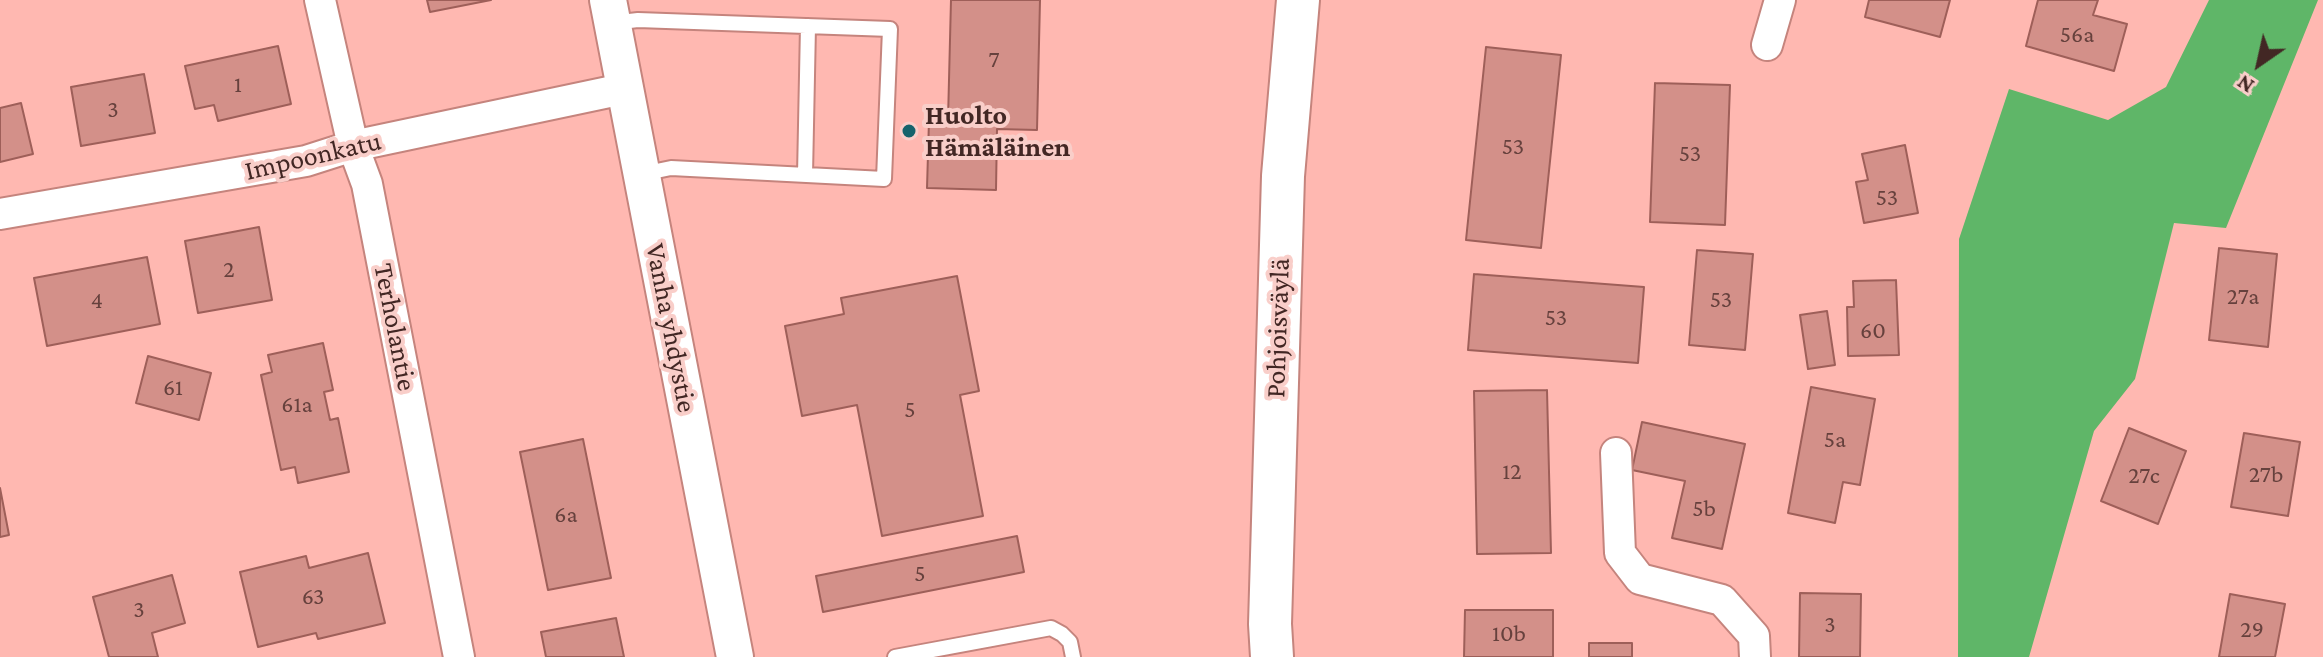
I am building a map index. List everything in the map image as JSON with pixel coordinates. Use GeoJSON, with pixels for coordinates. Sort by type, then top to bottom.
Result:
{"type":"FeatureCollection","features":[{"type":"Feature","properties":{"kind":"main road","name":"Pohjoisväylä"},"geometry":{"type":"LineString","coordinates":[[1272,657],[1270,624],[1283,176],[1298,0]]}},
{"type":"Feature","properties":{"kind":"street","name":"Terholantie"},"geometry":{"type":"LineString","coordinates":[[320,0],[353,146],[367,184],[459,657]]}},
{"type":"Feature","properties":{"kind":"street"},"geometry":{"type":"LineString","coordinates":[[1767,45],[1780,0]]}},
{"type":"Feature","properties":{"kind":"street","name":"Vanha yhdystie"},"geometry":{"type":"LineString","coordinates":[[610,11],[735,657]]}},
{"type":"Feature","properties":{"kind":"street","name":"Impoonkatu"},"geometry":{"type":"LineString","coordinates":[[0,214],[306,161],[353,146],[623,89]]}},
{"type":"Feature","properties":{"kind":"street"},"geometry":{"type":"LineString","coordinates":[[1616,453],[1620,553],[1640,579],[1722,600],[1754,636],[1755,657]]}},
{"type":"Feature","properties":{"kind":"lane"},"geometry":{"type":"LineString","coordinates":[[610,11],[638,20],[890,29],[884,179],[671,168],[642,174]]}},
{"type":"Feature","properties":{"kind":"lane"},"geometry":{"type":"LineString","coordinates":[[805,175],[808,26]]}},
{"type":"Feature","properties":{"kind":"lane"},"geometry":{"type":"LineString","coordinates":[[895,657],[1051,628],[1070,642],[1073,657]]}},
{"type":"Feature","properties":{"kind":"green space"},"geometry":{"type":"Polygon","coordinates":[[[2209,0],[2318,0],[2226,228],[2174,223],[2135,379],[2094,431],[2029,657],[1958,657],[1959,239],[2009,89],[2108,120],[2166,87],[2209,0]]]}},
{"type":"Feature","properties":{"kind":"building"},"geometry":{"type":"Polygon","coordinates":[[[427,0],[491,0],[430,12],[427,0]]]}},
{"type":"Feature","properties":{"kind":"building"},"geometry":{"type":"Polygon","coordinates":[[[951,0],[1040,0],[1037,130],[997,129],[996,190],[927,188],[929,120],[948,120],[951,0]]]}},
{"type":"Feature","properties":{"kind":"building"},"geometry":{"type":"Polygon","coordinates":[[[1869,0],[1950,0],[1940,37],[1865,17],[1869,0]]]}},
{"type":"Feature","properties":{"kind":"building"},"geometry":{"type":"Polygon","coordinates":[[[2038,0],[2098,0],[2093,15],[2127,24],[2114,71],[2026,46],[2038,0]]]}},
{"type":"Feature","properties":{"kind":"building"},"geometry":{"type":"Polygon","coordinates":[[[278,46],[291,104],[218,121],[214,105],[195,109],[185,66],[278,46]]]}},
{"type":"Feature","properties":{"kind":"building"},"geometry":{"type":"Polygon","coordinates":[[[1486,47],[1561,55],[1541,248],[1466,240],[1486,47]]]}},
{"type":"Feature","properties":{"kind":"building"},"geometry":{"type":"Polygon","coordinates":[[[144,74],[155,133],[81,146],[71,87],[144,74]]]}},
{"type":"Feature","properties":{"kind":"building"},"geometry":{"type":"Polygon","coordinates":[[[1655,83],[1730,85],[1725,225],[1650,222],[1655,83]]]}},
{"type":"Feature","properties":{"kind":"building"},"geometry":{"type":"Polygon","coordinates":[[[21,103],[33,154],[0,162],[0,108],[21,103]]]}},
{"type":"Feature","properties":{"kind":"building"},"geometry":{"type":"Polygon","coordinates":[[[1905,145],[1918,213],[1864,223],[1856,182],[1868,180],[1862,154],[1905,145]]]}},
{"type":"Feature","properties":{"kind":"building"},"geometry":{"type":"Polygon","coordinates":[[[259,227],[272,300],[198,313],[185,241],[259,227]]]}},
{"type":"Feature","properties":{"kind":"building"},"geometry":{"type":"Polygon","coordinates":[[[2219,248],[2277,254],[2268,347],[2209,340],[2219,248]]]}},
{"type":"Feature","properties":{"kind":"building"},"geometry":{"type":"Polygon","coordinates":[[[1697,250],[1753,254],[1745,350],[1689,345],[1697,250]]]}},
{"type":"Feature","properties":{"kind":"building"},"geometry":{"type":"Polygon","coordinates":[[[147,257],[160,324],[47,346],[34,278],[147,257]]]}},
{"type":"Feature","properties":{"kind":"building"},"geometry":{"type":"Polygon","coordinates":[[[1474,274],[1644,287],[1638,363],[1468,350],[1474,274]]]}},
{"type":"Feature","properties":{"kind":"building"},"geometry":{"type":"Polygon","coordinates":[[[957,276],[979,391],[960,395],[983,516],[882,536],[857,405],[802,416],[785,326],[844,314],[841,298],[957,276]]]}},
{"type":"Feature","properties":{"kind":"building"},"geometry":{"type":"Polygon","coordinates":[[[1896,280],[1899,355],[1848,356],[1847,307],[1854,307],[1853,281],[1896,280]]]}},
{"type":"Feature","properties":{"kind":"building"},"geometry":{"type":"Polygon","coordinates":[[[1827,311],[1835,365],[1808,369],[1800,315],[1827,311]]]}},
{"type":"Feature","properties":{"kind":"building"},"geometry":{"type":"Polygon","coordinates":[[[323,343],[333,390],[324,392],[330,420],[338,418],[349,472],[298,483],[295,467],[281,470],[261,375],[272,372],[268,355],[323,343]]]}},
{"type":"Feature","properties":{"kind":"building"},"geometry":{"type":"Polygon","coordinates":[[[148,356],[211,373],[199,420],[136,403],[148,356]]]}},
{"type":"Feature","properties":{"kind":"building"},"geometry":{"type":"Polygon","coordinates":[[[1811,387],[1875,399],[1860,485],[1843,482],[1835,523],[1788,513],[1811,387]]]}},
{"type":"Feature","properties":{"kind":"building"},"geometry":{"type":"Polygon","coordinates":[[[1547,390],[1551,553],[1477,554],[1474,391],[1547,390]]]}},
{"type":"Feature","properties":{"kind":"building"},"geometry":{"type":"Polygon","coordinates":[[[1642,422],[1745,444],[1722,549],[1672,538],[1685,481],[1632,470],[1642,422]]]}},
{"type":"Feature","properties":{"kind":"building"},"geometry":{"type":"Polygon","coordinates":[[[2129,428],[2186,451],[2158,524],[2101,501],[2129,428]]]}},
{"type":"Feature","properties":{"kind":"building"},"geometry":{"type":"Polygon","coordinates":[[[2244,433],[2300,442],[2288,516],[2231,507],[2244,433]]]}},
{"type":"Feature","properties":{"kind":"building"},"geometry":{"type":"Polygon","coordinates":[[[583,439],[611,578],[548,590],[520,452],[583,439]]]}},
{"type":"Feature","properties":{"kind":"building"},"geometry":{"type":"Polygon","coordinates":[[[0,488],[9,535],[0,537],[0,488]]]}},
{"type":"Feature","properties":{"kind":"building"},"geometry":{"type":"Polygon","coordinates":[[[1017,536],[1024,572],[823,612],[816,576],[1017,536]]]}},
{"type":"Feature","properties":{"kind":"building"},"geometry":{"type":"Polygon","coordinates":[[[368,553],[385,623],[318,639],[316,633],[258,647],[240,572],[306,556],[309,568],[368,553]]]}},
{"type":"Feature","properties":{"kind":"building"},"geometry":{"type":"Polygon","coordinates":[[[172,575],[185,623],[152,633],[158,657],[109,657],[93,597],[172,575]]]}},
{"type":"Feature","properties":{"kind":"building"},"geometry":{"type":"Polygon","coordinates":[[[1800,593],[1861,594],[1860,657],[1799,657],[1800,593]]]}},
{"type":"Feature","properties":{"kind":"building"},"geometry":{"type":"Polygon","coordinates":[[[2230,594],[2285,604],[2275,657],[2219,657],[2230,594]]]}},
{"type":"Feature","properties":{"kind":"building"},"geometry":{"type":"Polygon","coordinates":[[[1465,610],[1553,610],[1553,657],[1464,657],[1465,610]]]}},
{"type":"Feature","properties":{"kind":"building"},"geometry":{"type":"Polygon","coordinates":[[[616,618],[624,657],[546,657],[541,632],[616,618]]]}},
{"type":"Feature","properties":{"kind":"building"},"geometry":{"type":"Polygon","coordinates":[[[1589,643],[1632,643],[1632,657],[1589,657],[1589,643]]]}},
{"type":"Feature","properties":{"kind":"place","name":"Huolto Hämäläinen"},"geometry":{"type":"Point","coordinates":[909,131]}}]}
